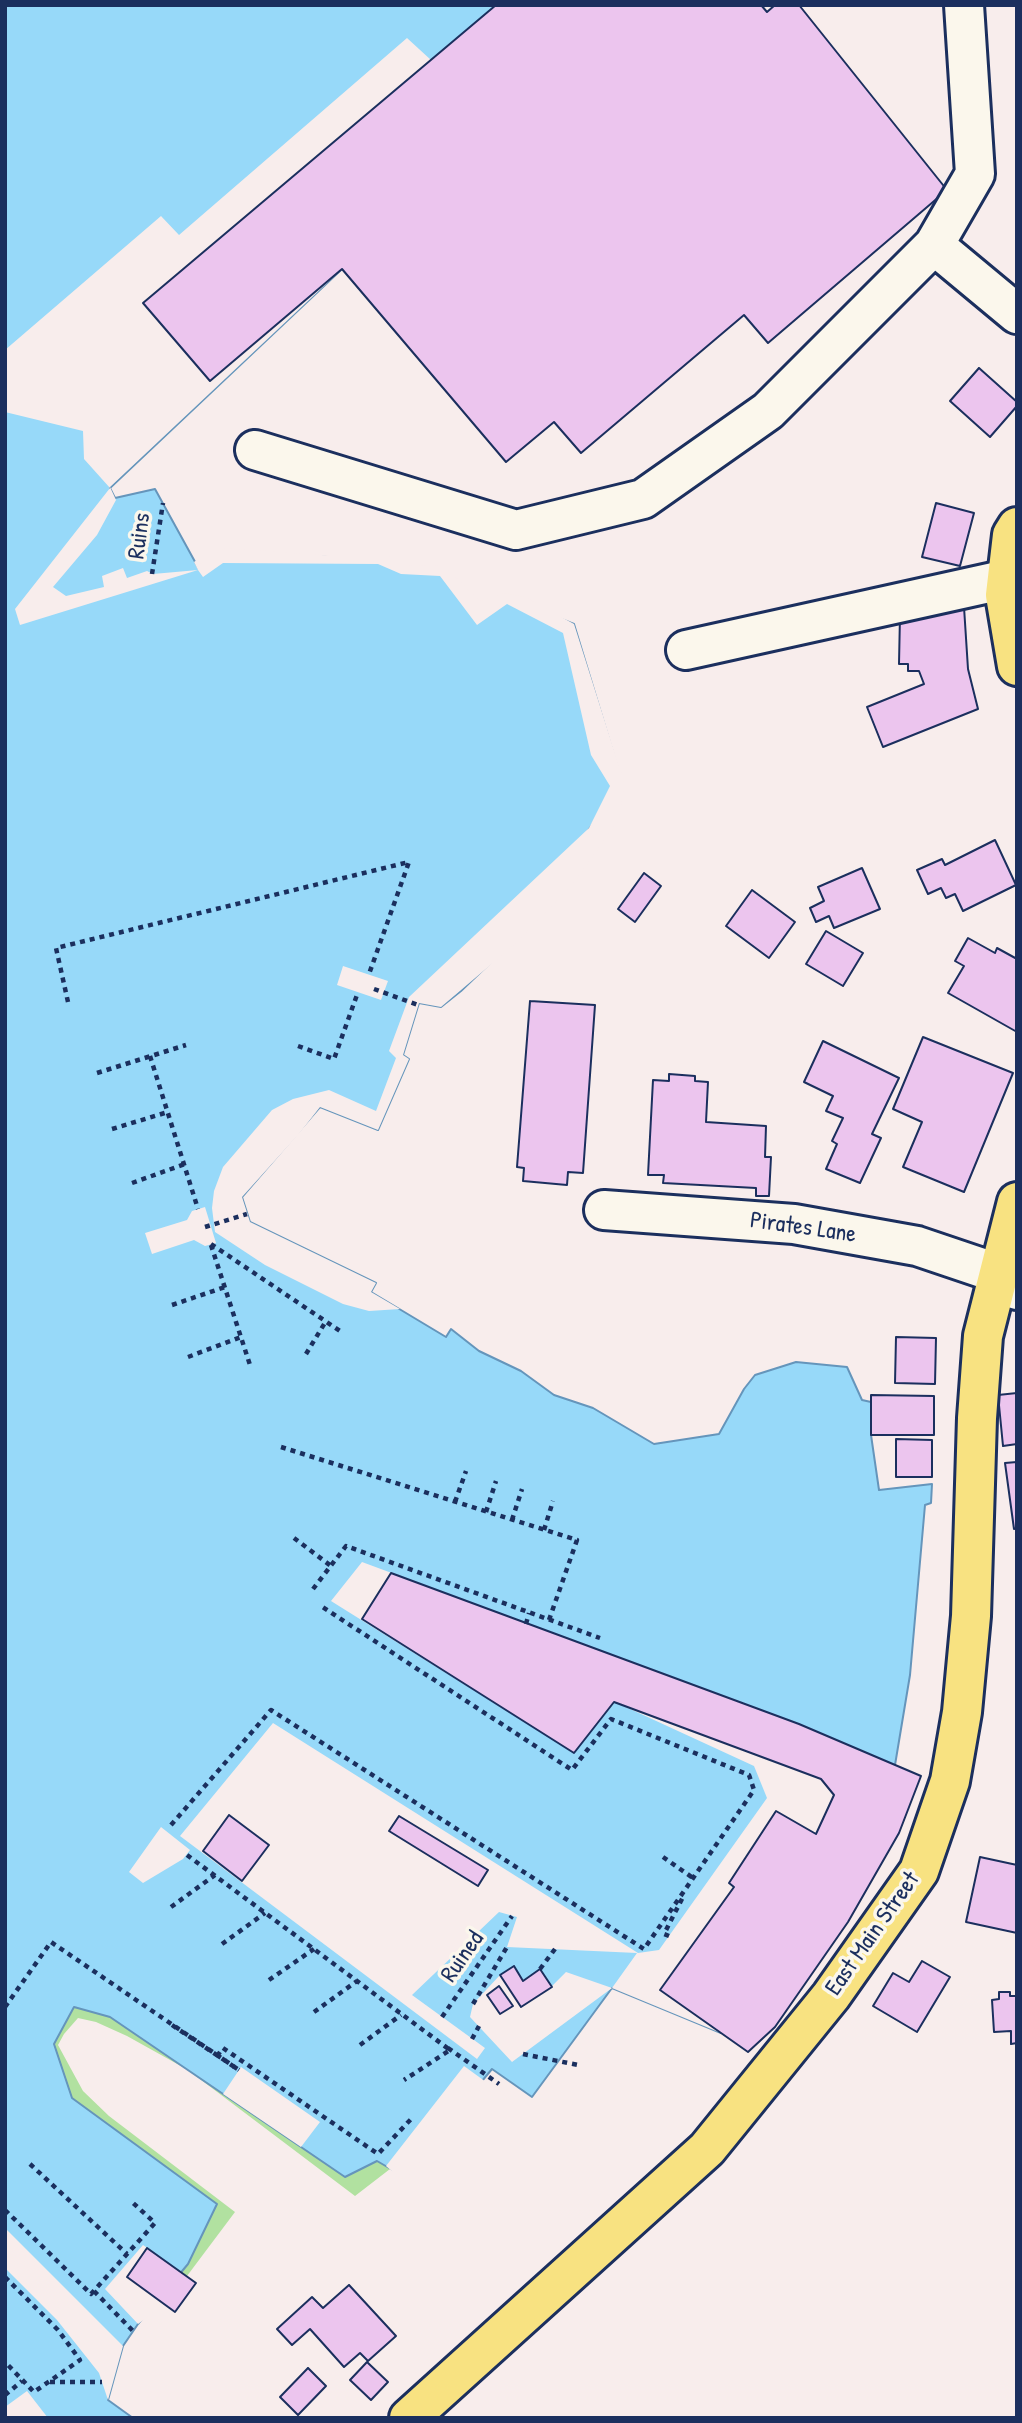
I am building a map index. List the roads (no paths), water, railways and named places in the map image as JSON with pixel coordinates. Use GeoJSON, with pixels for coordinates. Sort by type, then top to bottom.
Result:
{"type":"FeatureCollection","features":[{"type":"Feature","properties":{"kind":"main road"},"geometry":{"type":"LineString","coordinates":[[1017,527],[1012,535],[1005,595],[1017,666]]}},
{"type":"Feature","properties":{"kind":"main road","name":"East Main Street"},"geometry":{"type":"LineString","coordinates":[[409,2418],[707,2149],[831,1996],[919,1871],[950,1781],[962,1712],[971,1616],[982,1336],[1007,1282],[1017,1202]]}},
{"type":"Feature","properties":{"kind":"street"},"geometry":{"type":"LineString","coordinates":[[254,450],[516,530],[643,499],[768,411],[934,245],[975,174],[964,5]]}},
{"type":"Feature","properties":{"kind":"street"},"geometry":{"type":"LineString","coordinates":[[934,245],[1017,314]]}},
{"type":"Feature","properties":{"kind":"street"},"geometry":{"type":"LineString","coordinates":[[686,650],[1007,579]]}},
{"type":"Feature","properties":{"kind":"street","name":"Pirates Lane"},"geometry":{"type":"LineString","coordinates":[[604,1210],[794,1224],[917,1246],[1007,1282]]}},
{"type":"Feature","properties":{"kind":"water"},"geometry":{"type":"Polygon","coordinates":[[[5,5],[654,5],[342,269],[110,488],[115,498],[155,489],[199,569],[226,552],[389,560],[402,569],[442,569],[479,605],[506,597],[574,624],[622,782],[505,949],[441,1007],[419,1003],[403,1055],[409,1059],[378,1130],[320,1107],[242,1197],[250,1222],[376,1283],[371,1292],[446,1337],[451,1329],[479,1351],[521,1371],[554,1395],[593,1408],[654,1444],[719,1434],[755,1375],[796,1362],[847,1367],[862,1400],[871,1402],[871,1435],[879,1490],[932,1484],[931,1503],[925,1505],[910,1675],[895,1765],[721,2033],[612,1988],[532,2097],[492,2069],[403,2176],[377,2161],[345,2177],[110,2017],[74,2007],[54,2044],[72,2098],[217,2204],[188,2264],[123,2346],[108,2400],[133,2418],[5,2418],[5,5]]]}}]}
